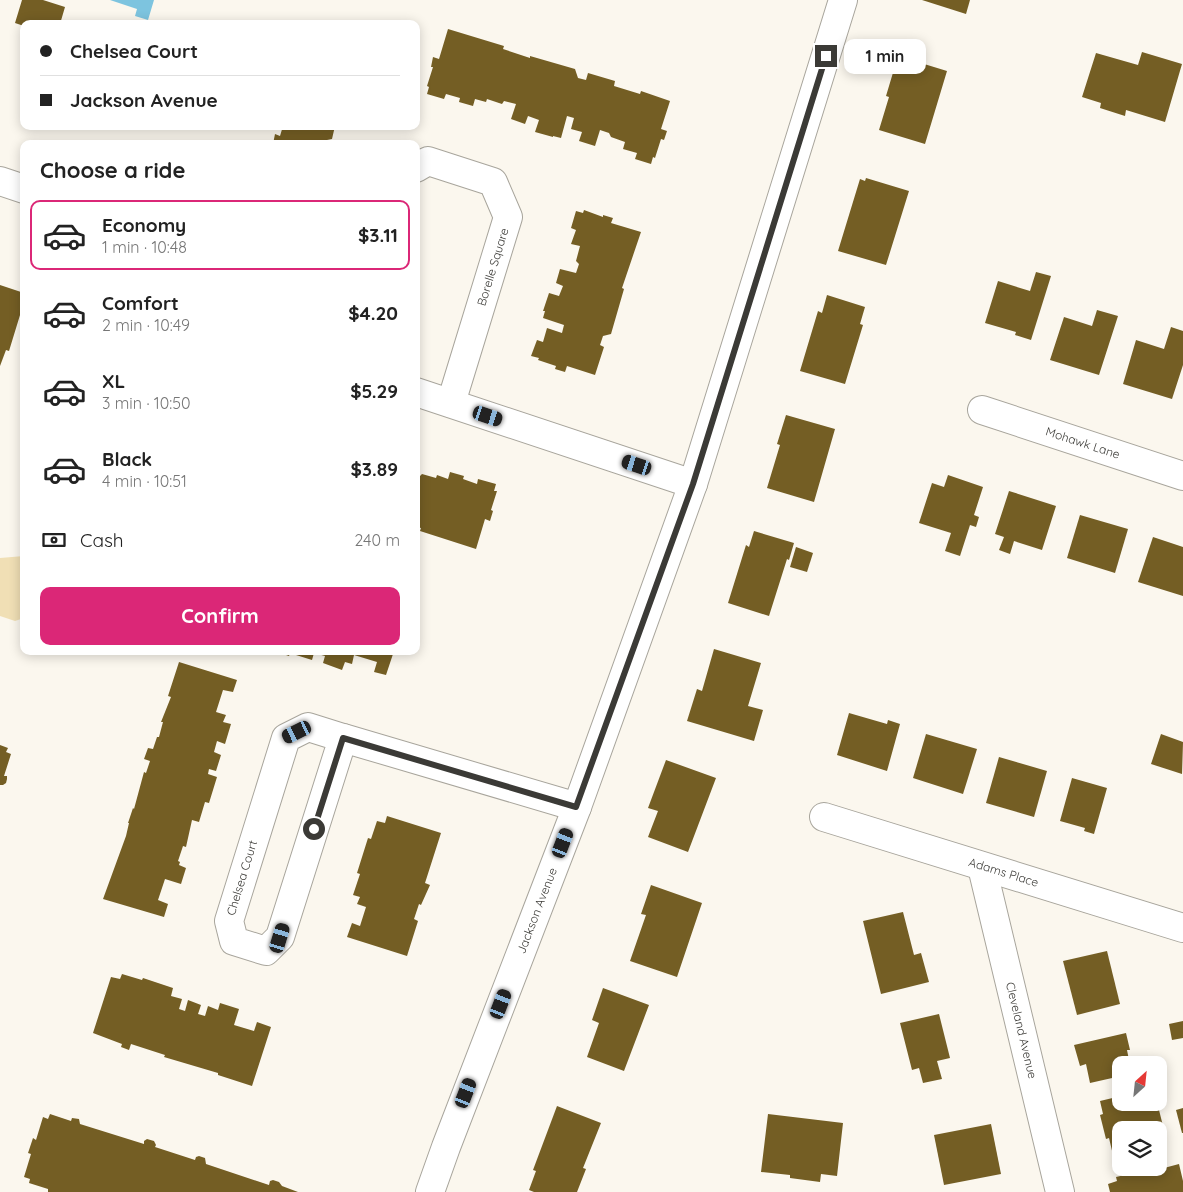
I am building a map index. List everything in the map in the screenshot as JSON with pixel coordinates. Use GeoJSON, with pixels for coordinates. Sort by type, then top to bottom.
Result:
{"type":"FeatureCollection","features":[{"type":"Feature","properties":{"kind":"street","name":"Jackson Avenue"},"geometry":{"type":"LineString","coordinates":[[430,1192],[576,807],[693,484],[843,0]]}},
{"type":"Feature","properties":{"kind":"street","name":"Borelle Square"},"geometry":{"type":"LineString","coordinates":[[420,166],[428,162],[493,182],[508,217],[451,403]]}},
{"type":"Feature","properties":{"kind":"street"},"geometry":{"type":"LineString","coordinates":[[0,181],[20,187]]}},
{"type":"Feature","properties":{"kind":"street"},"geometry":{"type":"LineString","coordinates":[[420,393],[693,484]]}},
{"type":"Feature","properties":{"kind":"street","name":"Mohawk Lane"},"geometry":{"type":"LineString","coordinates":[[982,410],[1183,476]]}},
{"type":"Feature","properties":{"kind":"street","name":"Chelsea Court"},"geometry":{"type":"LineString","coordinates":[[343,738],[280,938],[266,951],[234,941],[229,921],[286,738],[308,727],[576,807]]}},
{"type":"Feature","properties":{"kind":"street","name":"Adams Place"},"geometry":{"type":"LineString","coordinates":[[824,818],[1183,928]]}},
{"type":"Feature","properties":{"kind":"street","name":"Cleveland Avenue"},"geometry":{"type":"LineString","coordinates":[[982,867],[1060,1192]]}},
{"type":"Feature","properties":{"kind":"shaded area"},"geometry":{"type":"Polygon","coordinates":[[[20,556],[20,619],[15,621],[0,616],[0,558],[20,556]]]}},
{"type":"Feature","properties":{"kind":"water"},"geometry":{"type":"Polygon","coordinates":[[[110,0],[154,0],[148,20],[135,16],[137,9],[110,0]]]}},
{"type":"Feature","properties":{"kind":"building"},"geometry":{"type":"Polygon","coordinates":[[[22,0],[43,0],[65,7],[61,20],[20,20],[20,25],[15,23],[22,0]]]}},
{"type":"Feature","properties":{"kind":"building"},"geometry":{"type":"Polygon","coordinates":[[[922,0],[970,0],[966,14],[922,0]]]}},
{"type":"Feature","properties":{"kind":"building"},"geometry":{"type":"Polygon","coordinates":[[[448,29],[504,46],[503,49],[530,58],[530,56],[575,69],[578,78],[586,80],[588,73],[615,81],[614,86],[640,94],[641,91],[670,101],[661,129],[667,131],[664,140],[661,139],[655,158],[653,157],[651,164],[635,159],[637,153],[623,149],[625,142],[611,137],[609,133],[600,130],[595,146],[579,141],[582,132],[571,129],[574,118],[567,116],[561,138],[553,137],[535,132],[539,120],[528,116],[525,124],[511,119],[516,104],[504,101],[502,104],[487,99],[486,102],[475,99],[473,106],[459,102],[460,98],[446,94],[444,99],[427,94],[429,87],[427,86],[433,67],[431,67],[433,57],[439,59],[448,29]]]}},
{"type":"Feature","properties":{"kind":"building"},"geometry":{"type":"Polygon","coordinates":[[[1142,52],[1182,64],[1165,122],[1126,110],[1125,116],[1100,108],[1101,103],[1082,97],[1096,53],[1138,65],[1142,52]]]}},
{"type":"Feature","properties":{"kind":"building"},"geometry":{"type":"Polygon","coordinates":[[[898,56],[947,71],[925,144],[879,130],[889,97],[886,96],[898,56]]]}},
{"type":"Feature","properties":{"kind":"building"},"geometry":{"type":"Polygon","coordinates":[[[282,130],[334,130],[332,139],[327,140],[274,140],[275,134],[280,136],[282,130]]]}},
{"type":"Feature","properties":{"kind":"building"},"geometry":{"type":"Polygon","coordinates":[[[866,178],[909,191],[886,265],[838,251],[860,179],[865,181],[866,178]]]}},
{"type":"Feature","properties":{"kind":"building"},"geometry":{"type":"Polygon","coordinates":[[[584,210],[603,217],[603,215],[613,218],[611,223],[641,232],[622,288],[624,289],[611,334],[603,336],[600,345],[604,347],[595,375],[567,366],[565,372],[555,369],[556,366],[538,360],[539,358],[531,356],[537,340],[543,342],[547,328],[562,333],[564,325],[543,318],[545,311],[543,311],[549,293],[559,296],[563,286],[556,283],[560,269],[576,273],[579,264],[576,261],[580,246],[571,244],[576,230],[571,228],[576,211],[583,213],[584,210]]]}},
{"type":"Feature","properties":{"kind":"building"},"geometry":{"type":"Polygon","coordinates":[[[1036,272],[1051,276],[1031,340],[1015,335],[1016,332],[985,323],[998,281],[1030,291],[1036,272]]]}},
{"type":"Feature","properties":{"kind":"building"},"geometry":{"type":"Polygon","coordinates":[[[0,285],[20,292],[20,315],[9,351],[6,350],[0,366],[0,285]]]}},
{"type":"Feature","properties":{"kind":"building"},"geometry":{"type":"Polygon","coordinates":[[[827,295],[865,307],[860,324],[863,325],[845,384],[800,371],[818,311],[822,313],[827,295]]]}},
{"type":"Feature","properties":{"kind":"building"},"geometry":{"type":"Polygon","coordinates":[[[1097,310],[1118,316],[1099,375],[1050,360],[1064,317],[1092,326],[1097,310]]]}},
{"type":"Feature","properties":{"kind":"building"},"geometry":{"type":"Polygon","coordinates":[[[1171,327],[1183,331],[1183,365],[1172,399],[1123,384],[1136,340],[1164,349],[1171,327]]]}},
{"type":"Feature","properties":{"kind":"building"},"geometry":{"type":"Polygon","coordinates":[[[786,415],[835,429],[814,502],[767,488],[780,445],[777,444],[786,415]]]}},
{"type":"Feature","properties":{"kind":"building"},"geometry":{"type":"Polygon","coordinates":[[[450,472],[464,476],[463,479],[477,484],[478,479],[496,484],[494,491],[497,491],[491,510],[493,511],[490,521],[485,519],[476,549],[420,531],[420,476],[422,474],[436,478],[437,475],[448,479],[450,472]]]}},
{"type":"Feature","properties":{"kind":"building"},"geometry":{"type":"Polygon","coordinates":[[[948,475],[983,487],[974,515],[979,517],[976,527],[970,525],[960,556],[945,551],[951,533],[919,523],[932,483],[944,487],[948,475]]]}},
{"type":"Feature","properties":{"kind":"building"},"geometry":{"type":"Polygon","coordinates":[[[1009,491],[1056,506],[1042,550],[1014,541],[1010,554],[999,550],[1004,537],[995,534],[1009,491]]]}},
{"type":"Feature","properties":{"kind":"building"},"geometry":{"type":"Polygon","coordinates":[[[1080,515],[1128,529],[1115,573],[1067,558],[1080,515]]]}},
{"type":"Feature","properties":{"kind":"building"},"geometry":{"type":"Polygon","coordinates":[[[754,531],[794,543],[769,616],[728,603],[746,545],[749,547],[754,531]]]}},
{"type":"Feature","properties":{"kind":"building"},"geometry":{"type":"Polygon","coordinates":[[[1153,537],[1183,547],[1183,596],[1138,582],[1153,537]]]}},
{"type":"Feature","properties":{"kind":"building"},"geometry":{"type":"Polygon","coordinates":[[[796,547],[813,553],[807,572],[790,567],[796,547]]]}},
{"type":"Feature","properties":{"kind":"building"},"geometry":{"type":"Polygon","coordinates":[[[714,649],[761,663],[748,706],[763,710],[754,741],[687,721],[697,689],[702,691],[714,649]]]}},
{"type":"Feature","properties":{"kind":"building"},"geometry":{"type":"Polygon","coordinates":[[[296,655],[313,655],[312,660],[296,655]]]}},
{"type":"Feature","properties":{"kind":"building"},"geometry":{"type":"Polygon","coordinates":[[[321,655],[354,655],[352,664],[345,662],[342,670],[323,663],[325,656],[321,655]]]}},
{"type":"Feature","properties":{"kind":"building"},"geometry":{"type":"Polygon","coordinates":[[[354,655],[393,655],[386,675],[374,672],[377,662],[354,655]]]}},
{"type":"Feature","properties":{"kind":"building"},"geometry":{"type":"Polygon","coordinates":[[[179,662],[237,680],[233,692],[223,690],[216,712],[226,715],[223,722],[231,724],[225,744],[217,741],[214,752],[221,755],[216,771],[209,769],[208,774],[217,777],[209,803],[205,802],[199,822],[192,820],[186,847],[183,846],[178,861],[180,862],[179,865],[186,868],[181,884],[165,879],[158,900],[168,904],[164,917],[103,899],[126,836],[128,823],[134,809],[144,772],[146,773],[150,761],[144,759],[148,748],[153,749],[157,737],[159,737],[163,722],[161,722],[171,697],[168,696],[179,662]]]}},
{"type":"Feature","properties":{"kind":"building"},"geometry":{"type":"Polygon","coordinates":[[[849,713],[887,724],[888,720],[900,724],[887,771],[837,755],[849,713]]]}},
{"type":"Feature","properties":{"kind":"building"},"geometry":{"type":"Polygon","coordinates":[[[926,734],[977,749],[963,794],[913,778],[926,734]]]}},
{"type":"Feature","properties":{"kind":"building"},"geometry":{"type":"Polygon","coordinates":[[[1161,734],[1183,742],[1182,774],[1151,764],[1161,734]]]}},
{"type":"Feature","properties":{"kind":"building"},"geometry":{"type":"Polygon","coordinates":[[[0,745],[8,748],[6,752],[11,754],[4,776],[7,776],[6,783],[3,785],[0,785],[0,745]]]}},
{"type":"Feature","properties":{"kind":"building"},"geometry":{"type":"Polygon","coordinates":[[[999,757],[1047,771],[1034,817],[986,803],[999,757]]]}},
{"type":"Feature","properties":{"kind":"building"},"geometry":{"type":"Polygon","coordinates":[[[666,760],[716,778],[688,852],[648,837],[658,811],[648,808],[666,760]]]}},
{"type":"Feature","properties":{"kind":"building"},"geometry":{"type":"Polygon","coordinates":[[[1072,778],[1107,788],[1094,834],[1084,831],[1085,828],[1060,821],[1072,778]]]}},
{"type":"Feature","properties":{"kind":"building"},"geometry":{"type":"Polygon","coordinates":[[[387,816],[441,833],[425,883],[430,885],[421,905],[419,904],[414,919],[418,921],[407,956],[347,937],[352,923],[360,926],[366,907],[357,904],[360,897],[353,895],[360,874],[357,873],[368,838],[371,839],[377,821],[385,823],[387,816]]]}},
{"type":"Feature","properties":{"kind":"building"},"geometry":{"type":"Polygon","coordinates":[[[651,885],[702,903],[677,977],[630,961],[646,915],[641,914],[651,885]]]}},
{"type":"Feature","properties":{"kind":"building"},"geometry":{"type":"Polygon","coordinates":[[[903,912],[914,955],[921,953],[929,982],[881,994],[863,921],[903,912]]]}},
{"type":"Feature","properties":{"kind":"building"},"geometry":{"type":"Polygon","coordinates":[[[1107,951],[1120,1004],[1077,1015],[1063,961],[1107,951]]]}},
{"type":"Feature","properties":{"kind":"building"},"geometry":{"type":"Polygon","coordinates":[[[122,974],[142,980],[143,978],[173,988],[171,996],[182,999],[179,1009],[185,1011],[188,1000],[201,1005],[198,1014],[205,1016],[208,1006],[218,1010],[220,1003],[239,1009],[234,1025],[254,1031],[257,1022],[271,1027],[252,1086],[131,1044],[129,1050],[121,1047],[122,1044],[93,1033],[111,977],[120,979],[122,974]]]}},
{"type":"Feature","properties":{"kind":"building"},"geometry":{"type":"Polygon","coordinates":[[[603,988],[649,1005],[624,1071],[587,1057],[599,1023],[592,1020],[603,988]]]}},
{"type":"Feature","properties":{"kind":"building"},"geometry":{"type":"Polygon","coordinates":[[[939,1014],[950,1058],[937,1061],[942,1079],[923,1083],[919,1068],[912,1070],[900,1023],[939,1014]]]}},
{"type":"Feature","properties":{"kind":"building"},"geometry":{"type":"Polygon","coordinates":[[[1183,1021],[1183,1038],[1172,1040],[1169,1024],[1183,1021]]]}},
{"type":"Feature","properties":{"kind":"building"},"geometry":{"type":"Polygon","coordinates":[[[1126,1033],[1130,1050],[1127,1050],[1128,1056],[1112,1056],[1112,1078],[1090,1083],[1086,1064],[1080,1066],[1074,1045],[1126,1033]]]}},
{"type":"Feature","properties":{"kind":"building"},"geometry":{"type":"Polygon","coordinates":[[[1112,1098],[1112,1111],[1159,1111],[1162,1121],[1112,1121],[1112,1151],[1109,1138],[1106,1139],[1100,1115],[1103,1114],[1100,1101],[1112,1098]]]}},
{"type":"Feature","properties":{"kind":"building"},"geometry":{"type":"Polygon","coordinates":[[[557,1106],[601,1123],[583,1168],[586,1169],[577,1192],[534,1192],[529,1190],[536,1171],[533,1170],[557,1106]]]}},
{"type":"Feature","properties":{"kind":"building"},"geometry":{"type":"Polygon","coordinates":[[[1183,1108],[1183,1133],[1182,1133],[1176,1110],[1183,1108]]]}},
{"type":"Feature","properties":{"kind":"building"},"geometry":{"type":"Polygon","coordinates":[[[50,1114],[71,1121],[72,1118],[79,1119],[80,1124],[144,1144],[144,1141],[147,1139],[154,1141],[155,1147],[195,1160],[199,1156],[205,1158],[206,1164],[269,1185],[270,1181],[273,1180],[279,1182],[282,1186],[298,1192],[48,1192],[48,1189],[29,1183],[30,1179],[24,1177],[31,1154],[28,1153],[33,1138],[36,1140],[43,1117],[48,1119],[50,1114]]]}},
{"type":"Feature","properties":{"kind":"building"},"geometry":{"type":"Polygon","coordinates":[[[768,1114],[843,1123],[837,1176],[821,1174],[820,1182],[790,1178],[790,1175],[761,1172],[768,1114]]]}},
{"type":"Feature","properties":{"kind":"building"},"geometry":{"type":"Polygon","coordinates":[[[991,1124],[1001,1174],[944,1185],[934,1135],[991,1124]]]}},
{"type":"Feature","properties":{"kind":"building"},"geometry":{"type":"Polygon","coordinates":[[[1179,1164],[1183,1181],[1183,1192],[1110,1192],[1108,1184],[1117,1181],[1116,1177],[1167,1176],[1167,1167],[1179,1164]]]}},
{"type":"Feature","properties":{"kind":"route"},"geometry":{"type":"LineString","coordinates":[[314,829],[343,738],[576,807],[693,484],[826,56]]}}]}
